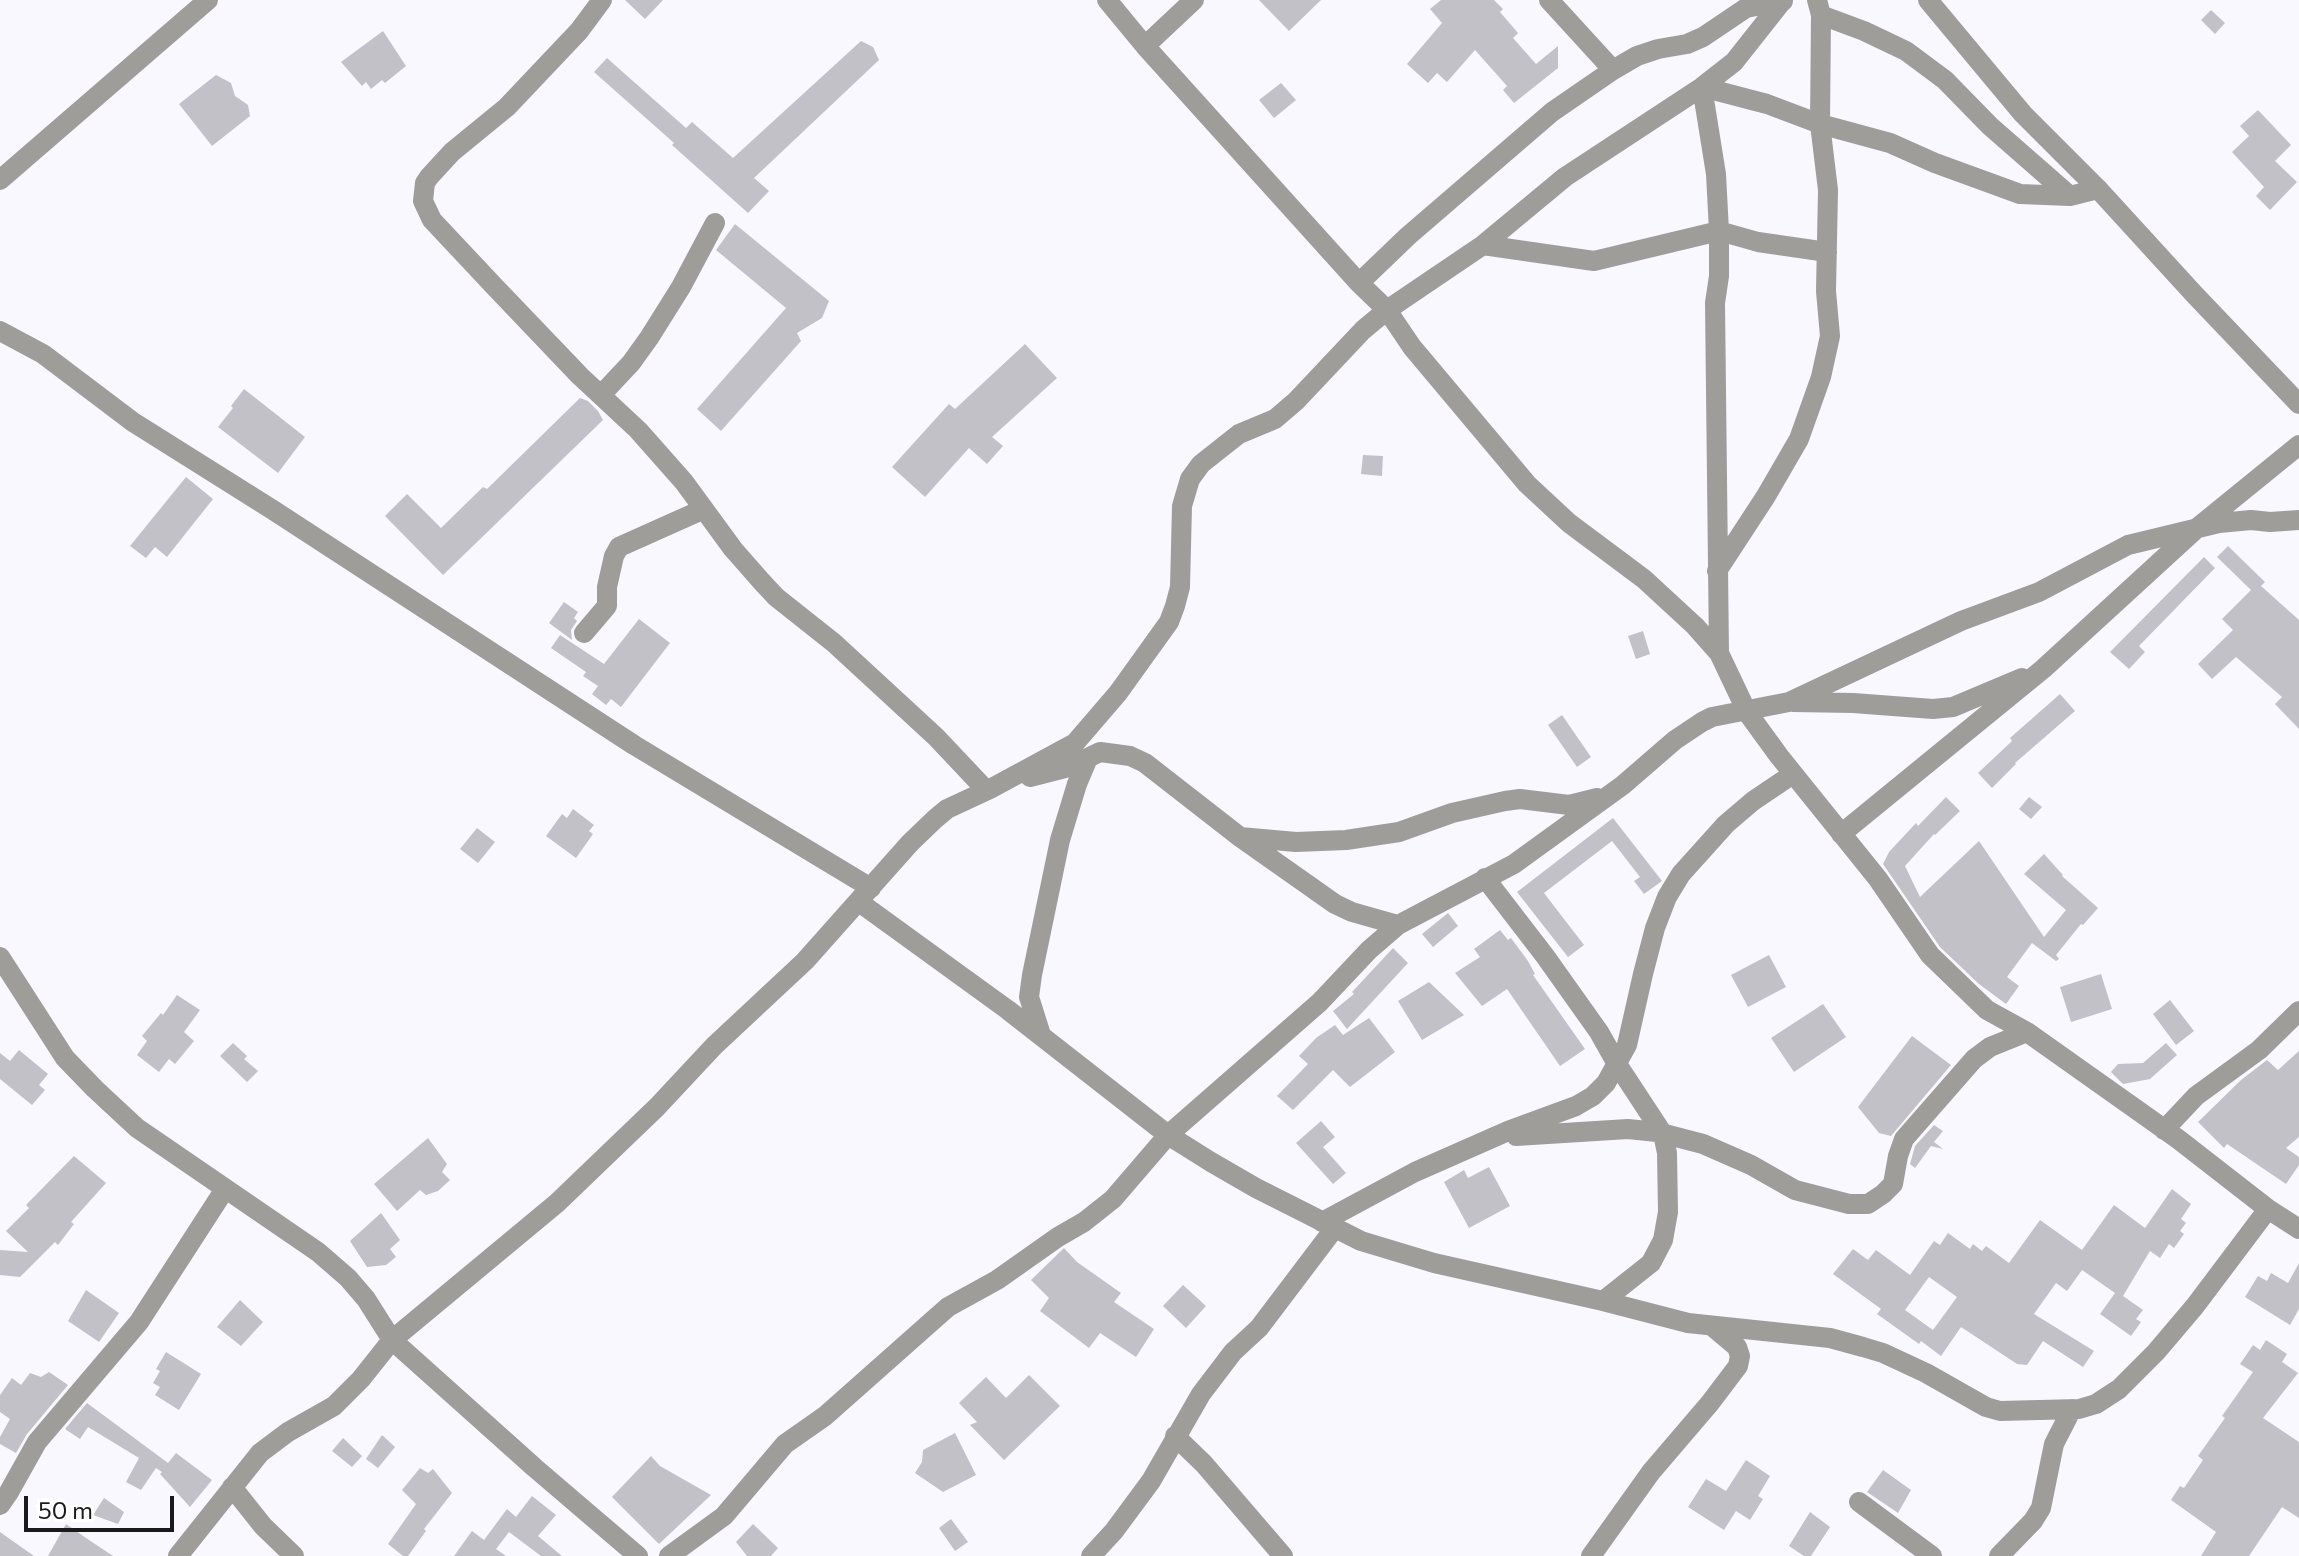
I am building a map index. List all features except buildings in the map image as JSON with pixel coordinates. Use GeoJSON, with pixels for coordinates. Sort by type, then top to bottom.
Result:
{"type":"FeatureCollection","features":[{"type":"Feature","properties":{"kind":"street"},"geometry":{"type":"LineString","coordinates":[[0,180],[208,0]]}},
{"type":"Feature","properties":{"kind":"street"},"geometry":{"type":"LineString","coordinates":[[602,0],[579,31],[507,107],[452,152],[429,177],[425,183],[423,201],[432,220],[580,376],[638,430],[684,482],[733,549],[776,597],[834,643],[936,737],[988,790]]}},
{"type":"Feature","properties":{"kind":"street"},"geometry":{"type":"LineString","coordinates":[[1107,0],[1359,283],[1387,310],[1412,347],[1527,484],[1569,523],[1644,579],[1719,653],[1747,712],[1878,879],[1930,955],[1987,1010],[2027,1032],[2299,1229]]}},
{"type":"Feature","properties":{"kind":"street"},"geometry":{"type":"LineString","coordinates":[[1145,46],[1194,0]]}},
{"type":"Feature","properties":{"kind":"street"},"geometry":{"type":"LineString","coordinates":[[1549,0],[1613,70]]}},
{"type":"Feature","properties":{"kind":"street"},"geometry":{"type":"LineString","coordinates":[[1359,283],[1408,236],[1552,112],[1613,70],[1637,56],[1703,37],[1746,8],[1783,0]]}},
{"type":"Feature","properties":{"kind":"street"},"geometry":{"type":"LineString","coordinates":[[178,1556],[260,1453],[288,1432],[334,1406],[361,1379],[392,1340],[557,1203],[657,1107],[714,1046],[805,961],[935,819],[947,809],[1075,743],[1118,693],[1169,622],[1180,587],[1182,506],[1190,479],[1201,464],[1239,434],[1275,419],[1363,330],[1387,310],[1483,245],[1565,177],[1702,87],[1734,62],[1783,0]]}},
{"type":"Feature","properties":{"kind":"street"},"geometry":{"type":"LineString","coordinates":[[1928,0],[2023,114],[2098,189],[2299,404]]}},
{"type":"Feature","properties":{"kind":"street"},"geometry":{"type":"LineString","coordinates":[[1717,571],[1799,439],[1821,377],[1830,336],[1826,291],[1828,190],[1820,124],[1819,7],[1916,58],[1945,80],[1990,126],[2070,196]]}},
{"type":"Feature","properties":{"kind":"street"},"geometry":{"type":"LineString","coordinates":[[1702,87],[1890,143],[2020,194],[2070,196],[2098,189]]}},
{"type":"Feature","properties":{"kind":"street"},"geometry":{"type":"LineString","coordinates":[[1702,87],[1716,174],[1719,231],[1719,276],[1715,303],[1719,653]]}},
{"type":"Feature","properties":{"kind":"street"},"geometry":{"type":"LineString","coordinates":[[601,395],[649,338],[715,223]]}},
{"type":"Feature","properties":{"kind":"street"},"geometry":{"type":"LineString","coordinates":[[1483,245],[1594,261],[1719,231],[1758,242],[1827,252]]}},
{"type":"Feature","properties":{"kind":"street"},"geometry":{"type":"LineString","coordinates":[[0,331],[43,354],[133,422],[286,518],[865,895],[1168,1135],[1211,1162],[1361,1241],[1434,1263],[1688,1323],[1830,1338],[1898,1360],[1986,1407],[2000,1411],[2072,1409],[2096,1404],[2119,1389],[2138,1370],[2195,1306],[2268,1209]]}},
{"type":"Feature","properties":{"kind":"street"},"geometry":{"type":"LineString","coordinates":[[1841,834],[2043,669],[2197,528],[2299,445]]}},
{"type":"Feature","properties":{"kind":"street"},"geometry":{"type":"LineString","coordinates":[[584,633],[607,606],[607,587],[619,547],[704,509]]}},
{"type":"Feature","properties":{"kind":"street"},"geometry":{"type":"LineString","coordinates":[[669,1556],[724,1516],[785,1444],[825,1416],[948,1307],[997,1280],[1113,1199],[1168,1135],[1320,1002],[1369,950],[1398,925],[1514,864],[1702,722],[1712,717],[1789,702],[1961,621],[2039,592],[2128,545],[2219,523],[2299,520]]}},
{"type":"Feature","properties":{"kind":"street"},"geometry":{"type":"LineString","coordinates":[[1789,702],[1923,709],[1953,707],[2043,669]]}},
{"type":"Feature","properties":{"kind":"street"},"geometry":{"type":"LineString","coordinates":[[988,790],[1069,767],[1100,752],[1130,756],[1145,763],[1240,837],[1335,904],[1398,925]]}},
{"type":"Feature","properties":{"kind":"street"},"geometry":{"type":"LineString","coordinates":[[1041,1035],[1029,997],[1032,975],[1060,840],[1088,758]]}},
{"type":"Feature","properties":{"kind":"street"},"geometry":{"type":"LineString","coordinates":[[1091,1556],[1151,1481],[1201,1394],[1233,1352],[1259,1328],[1328,1226],[1415,1172],[1488,1139],[1576,1106],[1593,1096],[1606,1083],[1627,1045],[1655,928],[1667,897],[1681,874],[1726,824],[1793,774]]}},
{"type":"Feature","properties":{"kind":"street"},"geometry":{"type":"LineString","coordinates":[[1240,837],[1296,842],[1346,840],[1399,832],[1452,813],[1505,801],[1520,799],[1569,805],[1609,795]]}},
{"type":"Feature","properties":{"kind":"street"},"geometry":{"type":"LineString","coordinates":[[1485,878],[1599,1032],[1663,1134],[1667,1153],[1668,1212],[1663,1240],[1651,1263],[1603,1301]]}},
{"type":"Feature","properties":{"kind":"street"},"geometry":{"type":"LineString","coordinates":[[0,957],[65,1058],[95,1089],[137,1128],[318,1252],[348,1278],[366,1299],[392,1340],[638,1556]]}},
{"type":"Feature","properties":{"kind":"street"},"geometry":{"type":"LineString","coordinates":[[2164,1130],[2196,1096],[2259,1050],[2299,1011]]}},
{"type":"Feature","properties":{"kind":"street"},"geometry":{"type":"LineString","coordinates":[[1488,1139],[1628,1129],[1663,1134],[1703,1144],[1751,1165],[1795,1190],[1849,1204],[1868,1204],[1893,1184],[1904,1139],[1967,1066],[1990,1047],[2027,1032]]}},
{"type":"Feature","properties":{"kind":"street"},"geometry":{"type":"LineString","coordinates":[[0,1505],[37,1442],[139,1322],[225,1189]]}},
{"type":"Feature","properties":{"kind":"street"},"geometry":{"type":"LineString","coordinates":[[1591,1556],[1651,1472],[1738,1366],[1740,1356],[1737,1347],[1711,1326]]}},
{"type":"Feature","properties":{"kind":"street"},"geometry":{"type":"LineString","coordinates":[[1999,1556],[2033,1521],[2041,1508],[2054,1444],[2072,1409]]}},
{"type":"Feature","properties":{"kind":"street"},"geometry":{"type":"LineString","coordinates":[[1175,1436],[1204,1464],[1283,1556]]}},
{"type":"Feature","properties":{"kind":"street"},"geometry":{"type":"LineString","coordinates":[[232,1487],[263,1526],[294,1556]]}},
{"type":"Feature","properties":{"kind":"street"},"geometry":{"type":"LineString","coordinates":[[1859,1502],[1932,1556]]}}]}
